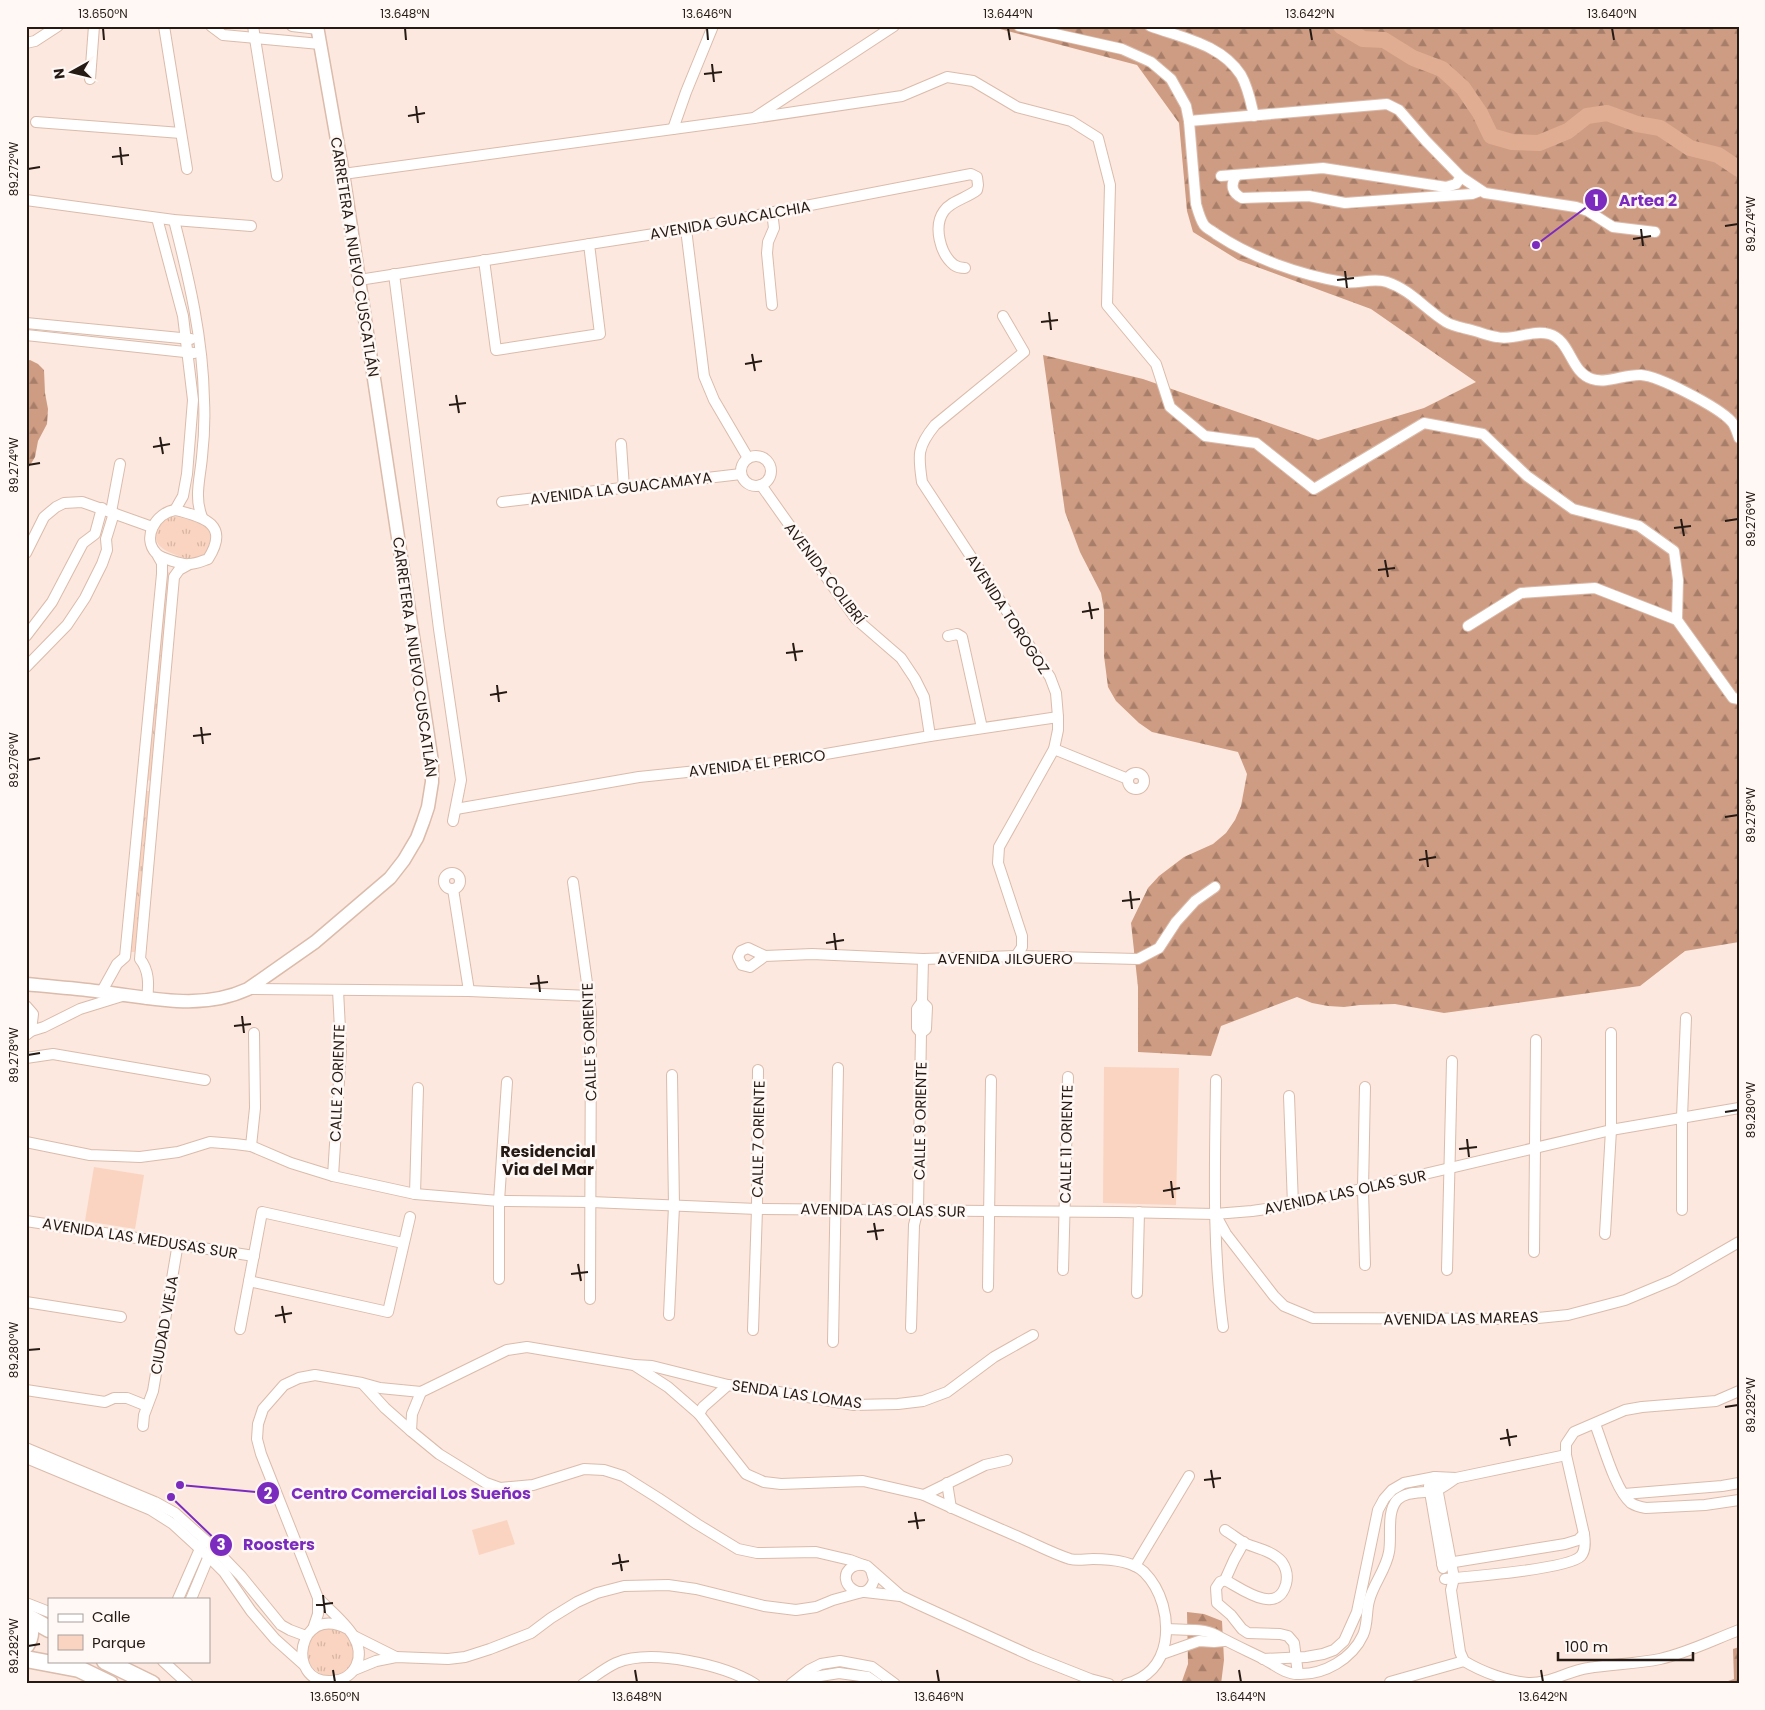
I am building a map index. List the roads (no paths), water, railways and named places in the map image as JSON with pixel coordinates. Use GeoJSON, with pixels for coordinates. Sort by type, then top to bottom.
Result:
{"type":"FeatureCollection","features":[{"type":"Feature","properties":{"kind":"highway"},"geometry":{"type":"LineString","coordinates":[[26,1616],[48,1628]]}},
{"type":"Feature","properties":{"kind":"highway"},"geometry":{"type":"LineString","coordinates":[[26,1621],[29,1624],[30,1633],[26,1645]]}},
{"type":"Feature","properties":{"kind":"highway"},"geometry":{"type":"LineString","coordinates":[[26,1659],[79,1669],[110,1684]]}},
{"type":"Feature","properties":{"kind":"highway"},"geometry":{"type":"LineString","coordinates":[[107,1662],[152,1684]]}},
{"type":"Feature","properties":{"kind":"street"},"geometry":{"type":"LineString","coordinates":[[26,43],[35,41],[58,26]]}},
{"type":"Feature","properties":{"kind":"street"},"geometry":{"type":"LineString","coordinates":[[90,79],[94,26]]}},
{"type":"Feature","properties":{"kind":"street"},"geometry":{"type":"LineString","coordinates":[[164,26],[187,169]]}},
{"type":"Feature","properties":{"kind":"street"},"geometry":{"type":"LineString","coordinates":[[211,26],[223,35],[320,44]]}},
{"type":"Feature","properties":{"kind":"street"},"geometry":{"type":"LineString","coordinates":[[253,26],[277,176]]}},
{"type":"Feature","properties":{"kind":"street"},"geometry":{"type":"LineString","coordinates":[[292,26],[317,27]]}},
{"type":"Feature","properties":{"kind":"street"},"geometry":{"type":"LineString","coordinates":[[673,129],[713,26]]}},
{"type":"Feature","properties":{"kind":"street"},"geometry":{"type":"LineString","coordinates":[[754,118],[894,26]]}},
{"type":"Feature","properties":{"kind":"street"},"geometry":{"type":"LineString","coordinates":[[1019,26],[1122,49],[1151,62],[1171,79],[1186,106],[1198,210],[1205,226],[1225,240],[1247,252],[1280,265],[1325,278],[1345,283],[1371,280],[1386,281],[1401,288],[1447,323],[1498,338],[1536,333],[1554,336],[1566,348],[1573,363],[1586,376],[1595,380],[1606,380],[1644,375],[1663,381],[1718,411],[1731,421],[1739,438]]}},
{"type":"Feature","properties":{"kind":"street"},"geometry":{"type":"LineString","coordinates":[[1150,26],[1204,44],[1220,53],[1241,76],[1254,116]]}},
{"type":"Feature","properties":{"kind":"street","name":"CARRETERA A NUEVO CUSCATLÁN"},"geometry":{"type":"LineString","coordinates":[[26,984],[102,991],[147,999],[183,1002],[211,1001],[248,990],[315,942],[390,878],[404,860],[417,838],[428,806],[432,782],[432,762],[343,174],[317,27]]}},
{"type":"Feature","properties":{"kind":"street"},"geometry":{"type":"LineString","coordinates":[[343,174],[902,96],[947,77],[974,82],[1017,107],[1071,121],[1098,138],[1110,185],[1107,306],[1156,364],[1170,407],[1205,436],[1256,443],[1314,489],[1424,423],[1483,434],[1527,476],[1573,509],[1639,526],[1674,551],[1678,580],[1677,620]]}},
{"type":"Feature","properties":{"kind":"street"},"geometry":{"type":"LineString","coordinates":[[1189,121],[1387,104],[1399,110],[1461,177],[1480,191],[1489,195],[1576,207],[1588,211],[1613,227],[1655,232]]}},
{"type":"Feature","properties":{"kind":"street"},"geometry":{"type":"LineString","coordinates":[[36,122],[181,133]]}},
{"type":"Feature","properties":{"kind":"street"},"geometry":{"type":"LineString","coordinates":[[1221,176],[1323,168],[1446,187],[1456,184],[1461,177]]}},
{"type":"Feature","properties":{"kind":"street","name":"AVENIDA GUACALCHIA"},"geometry":{"type":"LineString","coordinates":[[359,280],[686,229],[971,174],[977,177],[977,190],[945,210],[939,225],[940,241],[949,259],[955,266],[966,268]]}},
{"type":"Feature","properties":{"kind":"street"},"geometry":{"type":"LineString","coordinates":[[1236,176],[1232,184],[1233,191],[1242,198],[1309,196],[1345,203],[1472,194],[1480,191]]}},
{"type":"Feature","properties":{"kind":"street"},"geometry":{"type":"LineString","coordinates":[[26,200],[174,220],[251,226]]}},
{"type":"Feature","properties":{"kind":"street"},"geometry":{"type":"LineString","coordinates":[[772,212],[774,228],[768,242],[767,253],[772,305]]}},
{"type":"Feature","properties":{"kind":"street"},"geometry":{"type":"LineString","coordinates":[[158,218],[175,282],[187,340],[193,400],[191,440],[183,496],[175,510]]}},
{"type":"Feature","properties":{"kind":"street"},"geometry":{"type":"LineString","coordinates":[[174,220],[192,291],[200,339],[204,410],[202,457],[197,495],[198,507],[202,517]]}},
{"type":"Feature","properties":{"kind":"street"},"geometry":{"type":"LineString","coordinates":[[686,229],[704,376],[714,400],[748,458]]}},
{"type":"Feature","properties":{"kind":"street"},"geometry":{"type":"LineString","coordinates":[[484,260],[496,350],[600,334],[590,244]]}},
{"type":"Feature","properties":{"kind":"street"},"geometry":{"type":"LineString","coordinates":[[394,274],[461,780],[453,821]]}},
{"type":"Feature","properties":{"kind":"street","name":"AVENIDA TOROGOZ"},"geometry":{"type":"LineString","coordinates":[[1003,316],[1024,352],[934,425],[924,438],[918,456],[922,482],[1050,677],[1056,693],[1058,730],[1054,749],[999,847],[998,863],[1022,936],[1022,947],[1016,956]]}},
{"type":"Feature","properties":{"kind":"street"},"geometry":{"type":"LineString","coordinates":[[26,323],[187,340],[200,339]]}},
{"type":"Feature","properties":{"kind":"street"},"geometry":{"type":"LineString","coordinates":[[26,335],[188,354],[201,353]]}},
{"type":"Feature","properties":{"kind":"street"},"geometry":{"type":"LineString","coordinates":[[622,444],[624,488]]}},
{"type":"Feature","properties":{"kind":"street"},"geometry":{"type":"LineString","coordinates":[[758,456],[769,464],[771,469],[769,479],[761,485],[752,486],[742,478],[742,465],[748,458],[758,456]]}},
{"type":"Feature","properties":{"kind":"street"},"geometry":{"type":"LineString","coordinates":[[28,663],[67,625],[85,598],[102,564],[107,550],[106,539],[109,511],[120,464]]}},
{"type":"Feature","properties":{"kind":"street","name":"AVENIDA LA GUACAMAYA"},"geometry":{"type":"LineString","coordinates":[[502,502],[741,474]]}},
{"type":"Feature","properties":{"kind":"street","name":"AVENIDA COLIBRÍ"},"geometry":{"type":"LineString","coordinates":[[761,485],[856,619],[901,658],[911,672],[924,697],[930,736]]}},
{"type":"Feature","properties":{"kind":"street"},"geometry":{"type":"LineString","coordinates":[[26,553],[44,517],[64,503],[82,502],[152,527]]}},
{"type":"Feature","properties":{"kind":"street"},"geometry":{"type":"LineString","coordinates":[[125,957],[162,574],[162,563],[152,545],[152,527],[154,521],[163,513],[175,510],[202,517],[212,523],[216,530],[216,540],[214,550],[208,559],[178,570],[174,577],[140,958],[146,968],[147,999]]}},
{"type":"Feature","properties":{"kind":"street"},"geometry":{"type":"LineString","coordinates":[[26,636],[52,602],[83,542],[95,534],[109,511]]}},
{"type":"Feature","properties":{"kind":"street"},"geometry":{"type":"LineString","coordinates":[[95,534],[106,539]]}},
{"type":"Feature","properties":{"kind":"street"},"geometry":{"type":"LineString","coordinates":[[158,556],[188,565]]}},
{"type":"Feature","properties":{"kind":"street"},"geometry":{"type":"LineString","coordinates":[[1468,626],[1521,593],[1595,588],[1677,620],[1734,698],[1739,699]]}},
{"type":"Feature","properties":{"kind":"street"},"geometry":{"type":"LineString","coordinates":[[948,636],[957,634],[962,637],[982,728]]}},
{"type":"Feature","properties":{"kind":"street","name":"AVENIDA EL PERICO"},"geometry":{"type":"LineString","coordinates":[[456,809],[640,777],[774,764],[930,736],[1058,717]]}},
{"type":"Feature","properties":{"kind":"street"},"geometry":{"type":"LineString","coordinates":[[1054,749],[1128,779]]}},
{"type":"Feature","properties":{"kind":"street"},"geometry":{"type":"LineString","coordinates":[[141,783],[156,784]]}},
{"type":"Feature","properties":{"kind":"street","name":"CALLE 5 ORIENTE"},"geometry":{"type":"LineString","coordinates":[[573,882],[590,996],[592,1048],[590,1299]]}},
{"type":"Feature","properties":{"kind":"street","name":"AVENIDA JILGUERO"},"geometry":{"type":"LineString","coordinates":[[765,956],[812,954],[923,959],[1016,956],[1138,960],[1159,948],[1176,922],[1195,902],[1215,887]]}},
{"type":"Feature","properties":{"kind":"street"},"geometry":{"type":"LineString","coordinates":[[453,889],[469,991]]}},
{"type":"Feature","properties":{"kind":"street"},"geometry":{"type":"LineString","coordinates":[[102,991],[116,964],[125,957],[134,956],[140,958]]}},
{"type":"Feature","properties":{"kind":"street","name":"CALLE 9 ORIENTE"},"geometry":{"type":"LineString","coordinates":[[911,1328],[914,1225],[918,1209],[921,1034],[926,1029],[927,1018],[927,1007],[922,1002],[923,959]]}},
{"type":"Feature","properties":{"kind":"street"},"geometry":{"type":"LineString","coordinates":[[248,990],[469,991],[590,996]]}},
{"type":"Feature","properties":{"kind":"street","name":"CALLE 2 ORIENTE"},"geometry":{"type":"LineString","coordinates":[[333,1176],[341,1048],[338,990]]}},
{"type":"Feature","properties":{"kind":"street"},"geometry":{"type":"LineString","coordinates":[[28,1033],[80,1009],[125,995]]}},
{"type":"Feature","properties":{"kind":"street"},"geometry":{"type":"LineString","coordinates":[[26,1006],[33,1014],[28,1033]]}},
{"type":"Feature","properties":{"kind":"street"},"geometry":{"type":"LineString","coordinates":[[1682,1210],[1682,1117],[1686,1018]]}},
{"type":"Feature","properties":{"kind":"street"},"geometry":{"type":"LineString","coordinates":[[251,1146],[255,1108],[254,1033]]}},
{"type":"Feature","properties":{"kind":"street"},"geometry":{"type":"LineString","coordinates":[[1605,1234],[1611,1130],[1611,1033]]}},
{"type":"Feature","properties":{"kind":"street"},"geometry":{"type":"LineString","coordinates":[[1534,1252],[1536,1040]]}},
{"type":"Feature","properties":{"kind":"street"},"geometry":{"type":"LineString","coordinates":[[26,1058],[53,1054],[205,1080]]}},
{"type":"Feature","properties":{"kind":"street"},"geometry":{"type":"LineString","coordinates":[[1447,1270],[1452,1061]]}},
{"type":"Feature","properties":{"kind":"street"},"geometry":{"type":"LineString","coordinates":[[833,1342],[838,1068]]}},
{"type":"Feature","properties":{"kind":"street","name":"CALLE 7 ORIENTE"},"geometry":{"type":"LineString","coordinates":[[753,1330],[757,1209],[758,1070]]}},
{"type":"Feature","properties":{"kind":"street"},"geometry":{"type":"LineString","coordinates":[[669,1315],[674,1206],[672,1075]]}},
{"type":"Feature","properties":{"kind":"street","name":"CALLE 11 ORIENTE"},"geometry":{"type":"LineString","coordinates":[[1064,1270],[1068,1077]]}},
{"type":"Feature","properties":{"kind":"street"},"geometry":{"type":"LineString","coordinates":[[988,1287],[991,1080]]}},
{"type":"Feature","properties":{"kind":"street"},"geometry":{"type":"LineString","coordinates":[[1216,1080],[1214,1214],[1217,1281],[1223,1327]]}},
{"type":"Feature","properties":{"kind":"street"},"geometry":{"type":"LineString","coordinates":[[499,1279],[499,1201],[507,1082]]}},
{"type":"Feature","properties":{"kind":"street"},"geometry":{"type":"LineString","coordinates":[[1365,1086],[1363,1189],[1365,1265]]}},
{"type":"Feature","properties":{"kind":"street"},"geometry":{"type":"LineString","coordinates":[[415,1194],[418,1088]]}},
{"type":"Feature","properties":{"kind":"street"},"geometry":{"type":"LineString","coordinates":[[1289,1096],[1293,1205]]}},
{"type":"Feature","properties":{"kind":"street","name":"AVENIDA LAS OLAS SUR"},"geometry":{"type":"LineString","coordinates":[[26,1142],[90,1155],[140,1157],[178,1152],[210,1142],[251,1146],[291,1163],[333,1176],[415,1194],[499,1201],[591,1202],[757,1209],[918,1209],[1214,1214],[1293,1205],[1611,1130],[1739,1108]]}},
{"type":"Feature","properties":{"kind":"street"},"geometry":{"type":"LineString","coordinates":[[240,1329],[262,1212],[403,1243]]}},
{"type":"Feature","properties":{"kind":"street"},"geometry":{"type":"LineString","coordinates":[[1137,1292],[1139,1212]]}},
{"type":"Feature","properties":{"kind":"street","name":"AVENIDA LAS MAREAS"},"geometry":{"type":"LineString","coordinates":[[1214,1214],[1226,1234],[1274,1296],[1284,1306],[1312,1318],[1528,1319],[1568,1315],[1625,1300],[1673,1280],[1739,1242]]}},
{"type":"Feature","properties":{"kind":"street"},"geometry":{"type":"LineString","coordinates":[[249,1281],[388,1312],[410,1217]]}},
{"type":"Feature","properties":{"kind":"street","name":"AVENIDA LAS MEDUSAS SUR"},"geometry":{"type":"LineString","coordinates":[[26,1221],[254,1256]]}},
{"type":"Feature","properties":{"kind":"street","name":"CIUDAD VIEJA"},"geometry":{"type":"LineString","coordinates":[[143,1426],[144,1415],[153,1391],[178,1243]]}},
{"type":"Feature","properties":{"kind":"street"},"geometry":{"type":"LineString","coordinates":[[26,1302],[121,1317]]}},
{"type":"Feature","properties":{"kind":"street","name":"SENDA LAS LOMAS"},"geometry":{"type":"LineString","coordinates":[[421,1392],[508,1350],[527,1347],[634,1365],[652,1366],[728,1385],[854,1405],[923,1401],[947,1392],[994,1357],[1033,1334]]}},
{"type":"Feature","properties":{"kind":"street"},"geometry":{"type":"LineString","coordinates":[[634,1365],[668,1388],[699,1414],[746,1474],[764,1482],[782,1484],[863,1481],[924,1495],[950,1508],[1071,1559],[1116,1561],[1135,1566],[1144,1573],[1162,1601],[1167,1629],[1162,1654],[1149,1673],[1137,1681],[1126,1684]]}},
{"type":"Feature","properties":{"kind":"street"},"geometry":{"type":"LineString","coordinates":[[349,1677],[358,1662],[358,1644],[351,1633],[318,1598],[260,1454],[258,1424],[264,1409],[284,1385],[299,1378],[315,1375],[380,1388],[421,1392],[412,1414],[411,1432]]}},
{"type":"Feature","properties":{"kind":"street"},"geometry":{"type":"LineString","coordinates":[[362,1383],[411,1432],[439,1454],[486,1483],[500,1488],[533,1485],[584,1469],[604,1470],[624,1476],[716,1537],[738,1549],[757,1553],[816,1552],[867,1567],[901,1596],[1089,1682],[1109,1684]]}},
{"type":"Feature","properties":{"kind":"street"},"geometry":{"type":"LineString","coordinates":[[699,1414],[703,1407],[728,1385]]}},
{"type":"Feature","properties":{"kind":"street"},"geometry":{"type":"LineString","coordinates":[[26,1390],[105,1402],[114,1398],[127,1398],[147,1406]]}},
{"type":"Feature","properties":{"kind":"street"},"geometry":{"type":"LineString","coordinates":[[1449,1578],[1559,1564],[1574,1560],[1581,1555],[1585,1545],[1584,1534],[1566,1455],[1566,1444],[1574,1432],[1625,1410],[1716,1401],[1739,1391]]}},
{"type":"Feature","properties":{"kind":"street"},"geometry":{"type":"LineString","coordinates":[[1595,1424],[1619,1486],[1630,1502],[1637,1506],[1646,1508],[1705,1505],[1739,1500]]}},
{"type":"Feature","properties":{"kind":"street"},"geometry":{"type":"LineString","coordinates":[[26,1448],[155,1502],[175,1513],[211,1552],[242,1576],[281,1625],[290,1630],[310,1632],[322,1625],[331,1623],[340,1625],[396,1657]]}},
{"type":"Feature","properties":{"kind":"street"},"geometry":{"type":"LineString","coordinates":[[1263,1659],[1296,1658],[1324,1654],[1334,1650],[1344,1641],[1357,1612],[1378,1510],[1384,1498],[1392,1490],[1404,1483],[1431,1478],[1456,1478],[1566,1455]]}},
{"type":"Feature","properties":{"kind":"street"},"geometry":{"type":"LineString","coordinates":[[26,1458],[151,1510],[202,1543]]}},
{"type":"Feature","properties":{"kind":"street"},"geometry":{"type":"LineString","coordinates":[[924,1495],[985,1464],[1007,1460]]}},
{"type":"Feature","properties":{"kind":"street"},"geometry":{"type":"LineString","coordinates":[[1135,1566],[1189,1476]]}},
{"type":"Feature","properties":{"kind":"street"},"geometry":{"type":"LineString","coordinates":[[1431,1478],[1447,1563],[1460,1652],[1464,1661],[1486,1672],[1516,1681],[1530,1683],[1544,1681],[1587,1668],[1661,1658],[1680,1653],[1739,1630]]}},
{"type":"Feature","properties":{"kind":"street"},"geometry":{"type":"LineString","coordinates":[[1167,1629],[1202,1631],[1215,1634],[1224,1641],[1286,1672],[1298,1674],[1312,1673],[1340,1662],[1353,1650],[1363,1635],[1368,1618],[1369,1601],[1384,1570],[1389,1553],[1390,1517],[1393,1506],[1398,1498],[1408,1494],[1434,1490],[1456,1478]]}},
{"type":"Feature","properties":{"kind":"street"},"geometry":{"type":"LineString","coordinates":[[947,1483],[950,1508]]}},
{"type":"Feature","properties":{"kind":"street"},"geometry":{"type":"LineString","coordinates":[[1624,1494],[1739,1483]]}},
{"type":"Feature","properties":{"kind":"street"},"geometry":{"type":"LineString","coordinates":[[1225,1530],[1244,1542],[1277,1557],[1286,1570],[1287,1579],[1285,1587],[1280,1594],[1273,1599],[1267,1600],[1225,1580]]}},
{"type":"Feature","properties":{"kind":"street"},"geometry":{"type":"LineString","coordinates":[[1447,1563],[1565,1544],[1578,1540],[1584,1534]]}},
{"type":"Feature","properties":{"kind":"street"},"geometry":{"type":"LineString","coordinates":[[1244,1542],[1225,1580],[1220,1582],[1216,1588],[1217,1603],[1231,1615],[1242,1630],[1248,1633],[1288,1636],[1294,1643],[1298,1674]]}},
{"type":"Feature","properties":{"kind":"street"},"geometry":{"type":"LineString","coordinates":[[178,1598],[202,1543]]}},
{"type":"Feature","properties":{"kind":"street"},"geometry":{"type":"LineString","coordinates":[[211,1552],[251,1611],[275,1639],[317,1679],[327,1682],[349,1677],[376,1661],[396,1657],[448,1659],[465,1657],[490,1649],[531,1633],[577,1602],[597,1593],[624,1586],[668,1585],[696,1589],[764,1606],[796,1610],[816,1608],[833,1600],[869,1589],[874,1580],[867,1567]]}},
{"type":"Feature","properties":{"kind":"street"},"geometry":{"type":"LineString","coordinates":[[191,1598],[211,1552]]}},
{"type":"Feature","properties":{"kind":"street"},"geometry":{"type":"LineString","coordinates":[[833,1556],[852,1590],[901,1596]]}},
{"type":"Feature","properties":{"kind":"street"},"geometry":{"type":"LineString","coordinates":[[833,1600],[846,1579],[848,1572],[854,1566],[867,1567]]}},
{"type":"Feature","properties":{"kind":"street"},"geometry":{"type":"LineString","coordinates":[[318,1598],[318,1614],[302,1645],[301,1655],[306,1669],[318,1684]]}},
{"type":"Feature","properties":{"kind":"street"},"geometry":{"type":"LineString","coordinates":[[26,1603],[48,1612]]}},
{"type":"Feature","properties":{"kind":"street"},"geometry":{"type":"LineString","coordinates":[[1162,1654],[1199,1641],[1224,1641]]}},
{"type":"Feature","properties":{"kind":"street"},"geometry":{"type":"LineString","coordinates":[[583,1684],[616,1663],[635,1658],[654,1657],[671,1658],[725,1669],[755,1684]]}},
{"type":"Feature","properties":{"kind":"street"},"geometry":{"type":"LineString","coordinates":[[791,1684],[809,1670],[821,1664],[840,1661],[872,1666],[895,1684]]}},
{"type":"Feature","properties":{"kind":"street"},"geometry":{"type":"LineString","coordinates":[[1390,1682],[1464,1661]]}},
{"type":"Feature","properties":{"kind":"street"},"geometry":{"type":"LineString","coordinates":[[164,1662],[188,1684]]}},
{"type":"Feature","properties":{"kind":"street"},"geometry":{"type":"LineString","coordinates":[[802,1684],[814,1677],[839,1673],[868,1677],[878,1684]]}},
{"type":"Feature","properties":{"kind":"waterway"},"geometry":{"type":"LineString","coordinates":[[1341,26],[1363,39],[1384,40],[1413,58],[1442,69],[1463,88],[1480,113],[1491,136],[1512,142],[1539,143],[1568,131],[1587,116],[1607,113],[1637,124],[1660,128],[1690,148],[1718,155],[1739,169]]}},
{"type":"Feature","properties":{"kind":"place","name":"Artea 2"},"geometry":{"type":"Point","coordinates":[1536,245]}},
{"type":"Feature","properties":{"kind":"place","name":"Centro Comercial Los Sueños"},"geometry":{"type":"Point","coordinates":[180,1485]}},
{"type":"Feature","properties":{"kind":"place","name":"Roosters"},"geometry":{"type":"Point","coordinates":[171,1497]}},
{"type":"Feature","properties":{"kind":"district","name":"Residencial Via del Mar"},"geometry":{"type":"Point","coordinates":[548,1160]}}]}
